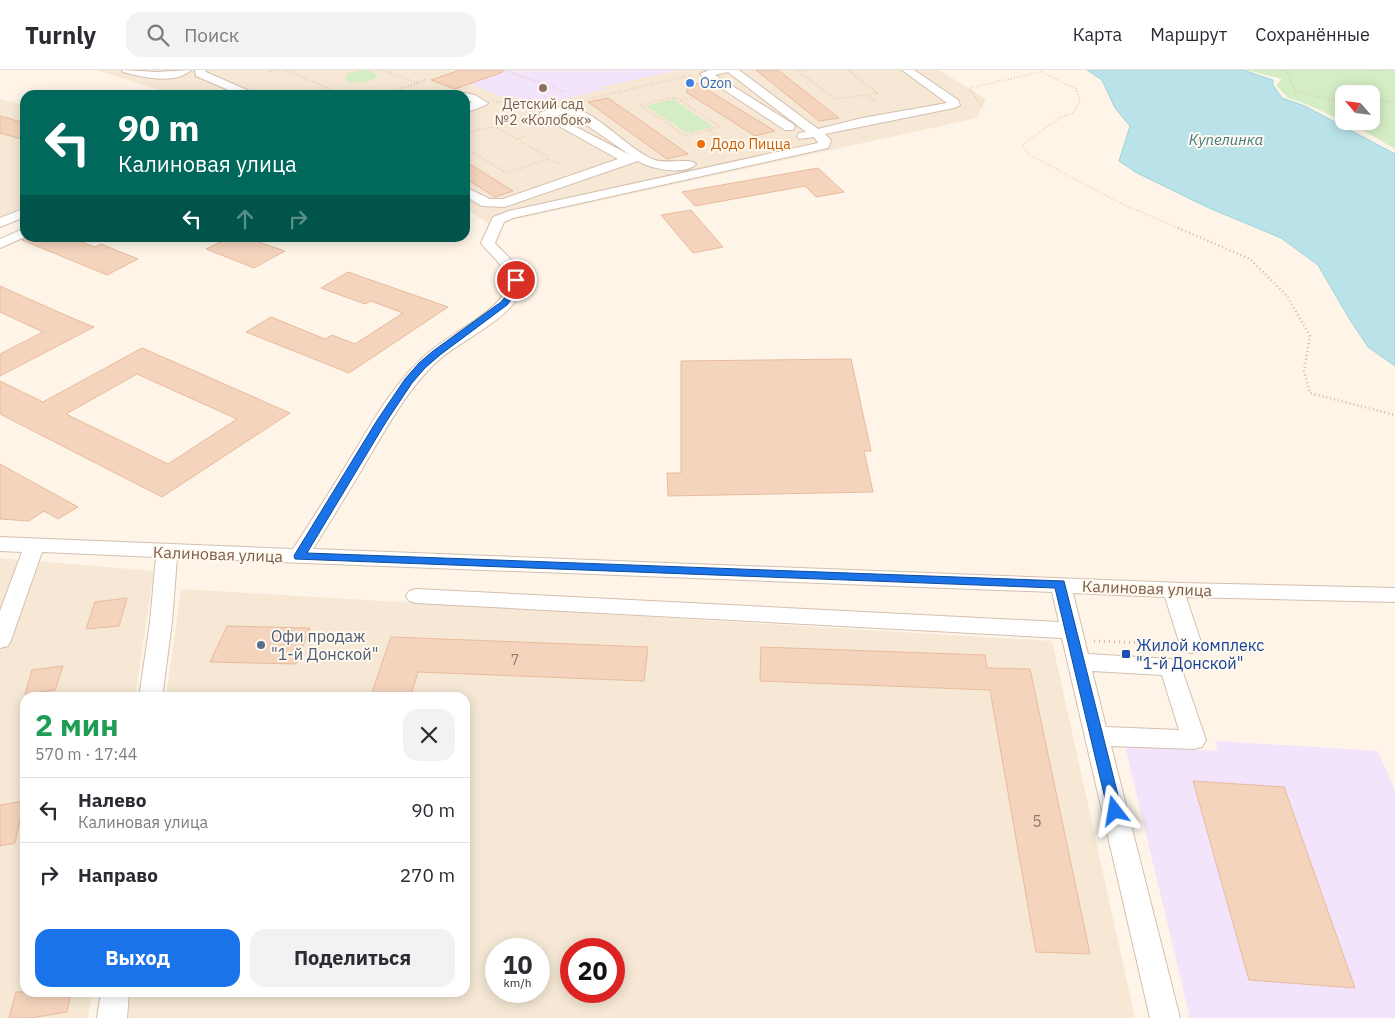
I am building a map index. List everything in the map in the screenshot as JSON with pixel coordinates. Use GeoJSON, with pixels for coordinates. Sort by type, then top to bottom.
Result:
{"type":"FeatureCollection","features":[{"type":"Feature","properties":{"kind":"street"},"geometry":{"type":"LineString","coordinates":[[127,70],[144,75],[168,75],[186,70],[199,71],[200,74],[238,90]]}},
{"type":"Feature","properties":{"kind":"street"},"geometry":{"type":"LineString","coordinates":[[300,556],[381,422],[413,376],[436,353],[504,304],[514,291],[516,280],[512,271],[488,243],[498,220],[509,215],[669,173],[824,145],[825,140],[809,134],[706,74],[724,70]]}},
{"type":"Feature","properties":{"kind":"street"},"geometry":{"type":"LineString","coordinates":[[732,70],[809,134]]}},
{"type":"Feature","properties":{"kind":"street"},"geometry":{"type":"LineString","coordinates":[[669,173],[678,166],[809,134],[954,105],[954,102],[907,70]]}},
{"type":"Feature","properties":{"kind":"street"},"geometry":{"type":"LineString","coordinates":[[470,97],[482,103],[470,107]]}},
{"type":"Feature","properties":{"kind":"street"},"geometry":{"type":"LineString","coordinates":[[545,115],[562,109],[570,110],[634,158],[648,162],[669,173]]}},
{"type":"Feature","properties":{"kind":"street"},"geometry":{"type":"LineString","coordinates":[[470,194],[487,203],[497,204],[634,158]]}},
{"type":"Feature","properties":{"kind":"street"},"geometry":{"type":"LineString","coordinates":[[0,223],[20,214]]}},
{"type":"Feature","properties":{"kind":"street"},"geometry":{"type":"LineString","coordinates":[[0,244],[20,234]]}},
{"type":"Feature","properties":{"kind":"street","name":"Калиновая улица"},"geometry":{"type":"LineString","coordinates":[[0,544],[34,547],[1173,589],[1395,595]]}},
{"type":"Feature","properties":{"kind":"street"},"geometry":{"type":"LineString","coordinates":[[0,640],[34,547]]}},
{"type":"Feature","properties":{"kind":"street"},"geometry":{"type":"LineString","coordinates":[[151,692],[161,622],[167,552]]}},
{"type":"Feature","properties":{"kind":"street"},"geometry":{"type":"LineString","coordinates":[[1060,584],[1165,1018]]}},
{"type":"Feature","properties":{"kind":"street"},"geometry":{"type":"LineString","coordinates":[[1173,589],[1191,645]]}},
{"type":"Feature","properties":{"kind":"street"},"geometry":{"type":"LineString","coordinates":[[416,596],[1072,631]]}},
{"type":"Feature","properties":{"kind":"street"},"geometry":{"type":"LineString","coordinates":[[1079,662],[1172,667],[1194,740],[1097,736]]}},
{"type":"Feature","properties":{"kind":"street"},"geometry":{"type":"LineString","coordinates":[[112,1018],[114,997]]}},
{"type":"Feature","properties":{"kind":"path"},"geometry":{"type":"LineString","coordinates":[[268,72],[275,70]]}},
{"type":"Feature","properties":{"kind":"path"},"geometry":{"type":"LineString","coordinates":[[285,70],[332,90]]}},
{"type":"Feature","properties":{"kind":"path"},"geometry":{"type":"LineString","coordinates":[[383,70],[417,83]]}},
{"type":"Feature","properties":{"kind":"path"},"geometry":{"type":"LineString","coordinates":[[504,70],[564,92]]}},
{"type":"Feature","properties":{"kind":"path"},"geometry":{"type":"LineString","coordinates":[[797,70],[835,99],[867,96],[877,92],[848,70]]}},
{"type":"Feature","properties":{"kind":"path"},"geometry":{"type":"LineString","coordinates":[[1286,70],[1296,92],[1335,100]]}},
{"type":"Feature","properties":{"kind":"path"},"geometry":{"type":"LineString","coordinates":[[1370,70],[1380,70]]}},
{"type":"Feature","properties":{"kind":"path"},"geometry":{"type":"LineString","coordinates":[[984,109],[969,88],[1040,71],[1076,89],[1080,101],[1072,113],[1059,118],[1023,146],[1030,155],[1122,204],[1250,260],[1287,296],[1310,336],[1304,371],[1310,393],[1395,415]]}},
{"type":"Feature","properties":{"kind":"path"},"geometry":{"type":"LineString","coordinates":[[590,106],[585,100],[695,75]]}},
{"type":"Feature","properties":{"kind":"path"},"geometry":{"type":"LineString","coordinates":[[397,90],[428,79]]}},
{"type":"Feature","properties":{"kind":"path"},"geometry":{"type":"LineString","coordinates":[[867,96],[876,102]]}},
{"type":"Feature","properties":{"kind":"path"},"geometry":{"type":"LineString","coordinates":[[681,100],[720,125],[717,129],[690,136],[682,135],[640,105],[670,98],[681,100],[694,98]]}},
{"type":"Feature","properties":{"kind":"path"},"geometry":{"type":"LineString","coordinates":[[496,102],[503,100],[514,101],[539,114],[545,115]]}},
{"type":"Feature","properties":{"kind":"path"},"geometry":{"type":"LineString","coordinates":[[1380,101],[1395,102]]}},
{"type":"Feature","properties":{"kind":"path"},"geometry":{"type":"LineString","coordinates":[[470,133],[494,127],[548,156],[548,159]]}},
{"type":"Feature","properties":{"kind":"path"},"geometry":{"type":"LineString","coordinates":[[709,131],[716,135]]}},
{"type":"Feature","properties":{"kind":"path"},"geometry":{"type":"LineString","coordinates":[[517,139],[528,135]]}},
{"type":"Feature","properties":{"kind":"path"},"geometry":{"type":"LineString","coordinates":[[728,143],[741,151]]}},
{"type":"Feature","properties":{"kind":"path"},"geometry":{"type":"LineString","coordinates":[[470,151],[507,172],[548,159],[564,165]]}},
{"type":"Feature","properties":{"kind":"path"},"geometry":{"type":"LineString","coordinates":[[1079,662],[1089,641],[1191,645]]}},
{"type":"Feature","properties":{"kind":"shaded area"},"geometry":{"type":"Polygon","coordinates":[[[96,70],[939,70],[986,99],[977,118],[490,225],[470,211],[470,90],[159,90],[96,70]]]}},
{"type":"Feature","properties":{"kind":"shaded area","name":"Детский сад №2 «Колобок»"},"geometry":{"type":"Polygon","coordinates":[[[460,70],[679,70],[601,87],[606,89],[534,106],[516,97],[503,97],[447,75],[460,70]]]}},
{"type":"Feature","properties":{"kind":"shaded area"},"geometry":{"type":"Polygon","coordinates":[[[0,99],[20,104],[20,208],[0,217],[0,99]]]}},
{"type":"Feature","properties":{"kind":"shaded area"},"geometry":{"type":"Polygon","coordinates":[[[0,558],[154,571],[136,692],[20,692],[20,997],[91,997],[88,1018],[0,1018],[0,558]]]}},
{"type":"Feature","properties":{"kind":"shaded area"},"geometry":{"type":"Polygon","coordinates":[[[181,589],[1052,641],[1135,1018],[126,1018],[126,997],[470,997],[470,692],[167,692],[181,589]]]}},
{"type":"Feature","properties":{"kind":"shaded area"},"geometry":{"type":"Polygon","coordinates":[[[1215,741],[1378,751],[1395,790],[1395,1018],[1190,1018],[1125,746],[1218,751],[1215,741]]]}},
{"type":"Feature","properties":{"kind":"green space"},"geometry":{"type":"Polygon","coordinates":[[[361,70],[371,71],[378,75],[371,80],[363,82],[345,80],[347,74],[361,70]]]}},
{"type":"Feature","properties":{"kind":"green space"},"geometry":{"type":"Polygon","coordinates":[[[1246,70],[1395,70],[1395,149],[1363,130],[1380,130],[1380,85],[1335,85],[1335,117],[1288,98],[1276,85],[1282,79],[1246,70]]]}},
{"type":"Feature","properties":{"kind":"green space"},"geometry":{"type":"Polygon","coordinates":[[[673,99],[714,127],[687,133],[646,106],[673,99]]]}},
{"type":"Feature","properties":{"kind":"water","name":"Купелинка"},"geometry":{"type":"Polygon","coordinates":[[[1087,70],[1243,70],[1273,80],[1273,85],[1282,98],[1305,106],[1335,122],[1335,130],[1350,130],[1395,154],[1395,366],[1368,347],[1318,265],[1281,238],[1209,208],[1137,173],[1119,161],[1130,126],[1115,108],[1102,80],[1087,70]]]}},
{"type":"Feature","properties":{"kind":"building"},"geometry":{"type":"Polygon","coordinates":[[[460,70],[502,70],[503,72],[455,89],[431,80],[460,70]]]}},
{"type":"Feature","properties":{"kind":"building"},"geometry":{"type":"Polygon","coordinates":[[[756,70],[778,70],[839,118],[819,121],[756,70]]]}},
{"type":"Feature","properties":{"kind":"building"},"geometry":{"type":"Polygon","coordinates":[[[693,81],[775,131],[755,136],[686,92],[693,81]]]}},
{"type":"Feature","properties":{"kind":"building"},"geometry":{"type":"Polygon","coordinates":[[[608,98],[688,154],[667,159],[588,102],[608,98]]]}},
{"type":"Feature","properties":{"kind":"building"},"geometry":{"type":"Polygon","coordinates":[[[0,116],[20,122],[20,139],[0,133],[0,116]]]}},
{"type":"Feature","properties":{"kind":"building"},"geometry":{"type":"Polygon","coordinates":[[[470,164],[513,191],[495,197],[470,181],[470,164]]]}},
{"type":"Feature","properties":{"kind":"building"},"geometry":{"type":"Polygon","coordinates":[[[818,168],[844,192],[816,197],[805,186],[695,206],[682,192],[818,168]]]}},
{"type":"Feature","properties":{"kind":"building"},"geometry":{"type":"Polygon","coordinates":[[[691,210],[723,247],[693,253],[661,215],[691,210]]]}},
{"type":"Feature","properties":{"kind":"building"},"geometry":{"type":"Polygon","coordinates":[[[27,242],[81,242],[95,247],[101,244],[138,259],[107,275],[27,242]]]}},
{"type":"Feature","properties":{"kind":"building"},"geometry":{"type":"Polygon","coordinates":[[[221,242],[259,242],[285,251],[254,268],[206,249],[221,242]]]}},
{"type":"Feature","properties":{"kind":"building"},"geometry":{"type":"Polygon","coordinates":[[[348,272],[448,307],[349,373],[246,332],[271,317],[325,339],[332,335],[355,344],[403,313],[371,301],[365,304],[321,288],[348,272]]]}},
{"type":"Feature","properties":{"kind":"building"},"geometry":{"type":"Polygon","coordinates":[[[0,286],[94,327],[0,376],[0,354],[43,332],[0,312],[0,286]]]}},
{"type":"Feature","properties":{"kind":"building"},"geometry":{"type":"Polygon","coordinates":[[[142,348],[290,413],[162,497],[0,414],[0,381],[43,402],[142,348]],[[137,374],[66,414],[168,464],[237,419],[137,374]]]}},
{"type":"Feature","properties":{"kind":"building"},"geometry":{"type":"Polygon","coordinates":[[[851,359],[871,451],[864,451],[873,492],[668,496],[667,473],[681,473],[681,361],[851,359]]]}},
{"type":"Feature","properties":{"kind":"building"},"geometry":{"type":"Polygon","coordinates":[[[0,464],[78,507],[58,519],[44,511],[29,521],[0,519],[0,464]]]}},
{"type":"Feature","properties":{"kind":"building"},"geometry":{"type":"Polygon","coordinates":[[[127,598],[119,626],[86,629],[95,602],[127,598]]]}},
{"type":"Feature","properties":{"kind":"building","name":"Офи продаж \"1-й Донской\""},"geometry":{"type":"Polygon","coordinates":[[[227,626],[310,628],[296,664],[210,662],[227,626]]]}},
{"type":"Feature","properties":{"kind":"building"},"geometry":{"type":"Polygon","coordinates":[[[391,637],[648,647],[644,681],[418,672],[412,692],[372,692],[391,637]]]}},
{"type":"Feature","properties":{"kind":"building"},"geometry":{"type":"Polygon","coordinates":[[[761,647],[985,655],[987,668],[1030,669],[1090,954],[1036,952],[990,690],[760,681],[761,647]]]}},
{"type":"Feature","properties":{"kind":"building"},"geometry":{"type":"Polygon","coordinates":[[[63,666],[55,690],[26,692],[32,670],[63,666]]]}},
{"type":"Feature","properties":{"kind":"building"},"geometry":{"type":"Polygon","coordinates":[[[1193,781],[1284,787],[1355,988],[1249,980],[1193,781]]]}},
{"type":"Feature","properties":{"kind":"building"},"geometry":{"type":"Polygon","coordinates":[[[20,802],[20,820],[15,843],[0,846],[0,805],[20,802]]]}},
{"type":"Feature","properties":{"kind":"building"},"geometry":{"type":"Polygon","coordinates":[[[16,992],[20,992],[20,997],[70,997],[67,1012],[30,1018],[9,1018],[16,992]]]}},
{"type":"Feature","properties":{"kind":"place","name":"Ozon"},"geometry":{"type":"Point","coordinates":[690,83]}},
{"type":"Feature","properties":{"kind":"place","name":"Детский сад №2 «Колобок»"},"geometry":{"type":"Point","coordinates":[543,88]}},
{"type":"Feature","properties":{"kind":"place","name":"Додо Пицца"},"geometry":{"type":"Point","coordinates":[701,144]}},
{"type":"Feature","properties":{"kind":"place","name":"Офи продаж \"1-й Донской\""},"geometry":{"type":"Point","coordinates":[261,645]}},
{"type":"Feature","properties":{"kind":"place","name":"Жилой комплекс \"1-й Донской\""},"geometry":{"type":"Point","coordinates":[1126,654]}},
{"type":"Feature","properties":{"kind":"route"},"geometry":{"type":"LineString","coordinates":[[516,280],[514,291],[504,304],[436,353],[409,382],[381,422],[300,556],[1060,584],[1115,811]]}}]}
